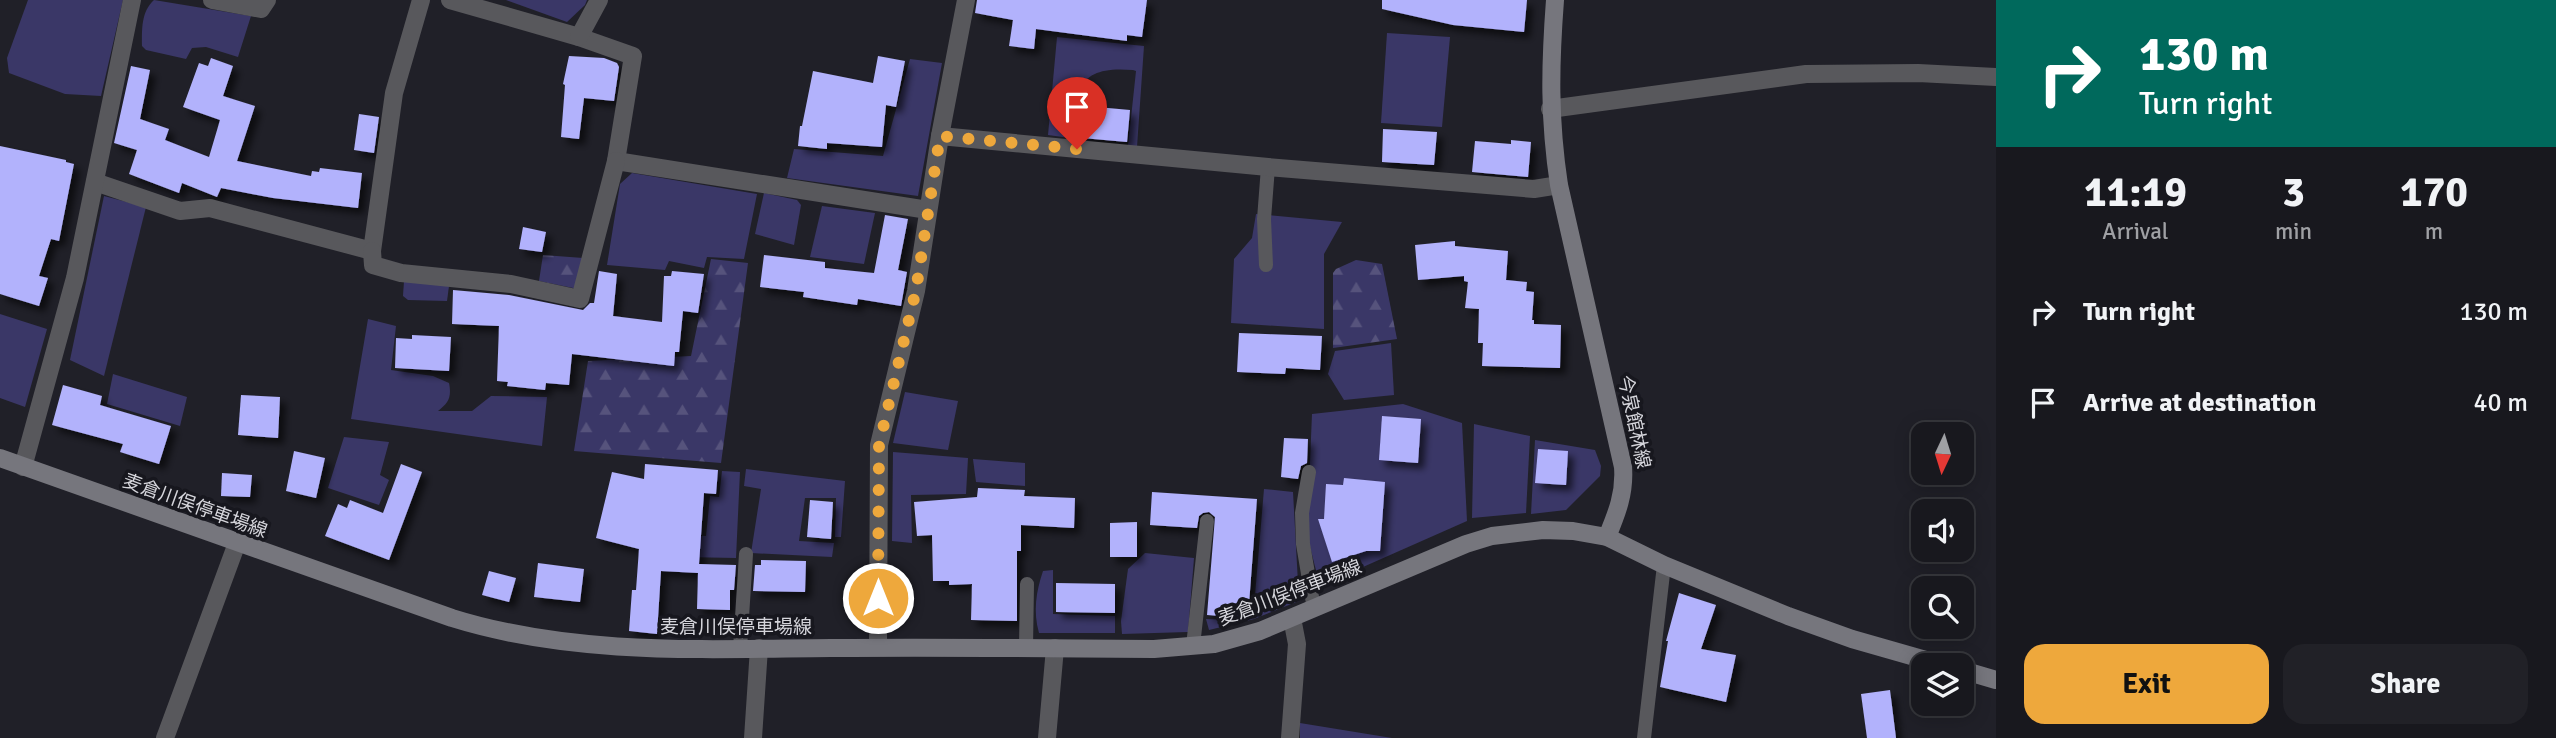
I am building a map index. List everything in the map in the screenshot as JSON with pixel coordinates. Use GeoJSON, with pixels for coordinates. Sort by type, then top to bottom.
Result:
{"type":"FeatureCollection","features":[{"type":"Feature","properties":{"kind":"main road","name":"今泉館林線"},"geometry":{"type":"LineString","coordinates":[[1555,0],[1550,109],[1559,185],[1625,482],[1622,499],[1607,537]]}},
{"type":"Feature","properties":{"kind":"main road","name":"麦倉川俣停車場線"},"geometry":{"type":"LineString","coordinates":[[0,458],[452,618],[516,635],[600,645],[656,648],[1154,649],[1214,644],[1260,631],[1466,544],[1492,536],[1543,530],[1573,531],[1607,537]]}},
{"type":"Feature","properties":{"kind":"main road"},"geometry":{"type":"LineString","coordinates":[[1607,537],[1664,565],[1801,620],[1852,639],[1911,656]]}},
{"type":"Feature","properties":{"kind":"main road"},"geometry":{"type":"LineString","coordinates":[[1974,674],[1996,681]]}},
{"type":"Feature","properties":{"kind":"street"},"geometry":{"type":"LineString","coordinates":[[23,467],[75,278],[132,0]]}},
{"type":"Feature","properties":{"kind":"street"},"geometry":{"type":"LineString","coordinates":[[212,0],[261,9],[267,0]]}},
{"type":"Feature","properties":{"kind":"street"},"geometry":{"type":"LineString","coordinates":[[421,0],[394,93],[372,251],[373,265],[401,273],[510,284],[580,299],[616,161],[633,56],[579,37],[450,0]]}},
{"type":"Feature","properties":{"kind":"street"},"geometry":{"type":"LineString","coordinates":[[579,37],[599,0]]}},
{"type":"Feature","properties":{"kind":"street"},"geometry":{"type":"LineString","coordinates":[[878,647],[879,445],[916,290],[940,136],[966,0]]}},
{"type":"Feature","properties":{"kind":"street"},"geometry":{"type":"LineString","coordinates":[[1550,109],[1806,74],[1919,73],[1996,77]]}},
{"type":"Feature","properties":{"kind":"street"},"geometry":{"type":"LineString","coordinates":[[940,136],[1268,167],[1534,188],[1559,185]]}},
{"type":"Feature","properties":{"kind":"street"},"geometry":{"type":"LineString","coordinates":[[616,161],[928,210]]}},
{"type":"Feature","properties":{"kind":"street"},"geometry":{"type":"LineString","coordinates":[[95,182],[180,211],[210,208],[372,251]]}},
{"type":"Feature","properties":{"kind":"street"},"geometry":{"type":"LineString","coordinates":[[165,738],[237,543]]}},
{"type":"Feature","properties":{"kind":"street"},"geometry":{"type":"LineString","coordinates":[[1290,738],[1297,644],[1292,618]]}},
{"type":"Feature","properties":{"kind":"street"},"geometry":{"type":"LineString","coordinates":[[753,738],[759,648]]}},
{"type":"Feature","properties":{"kind":"street"},"geometry":{"type":"LineString","coordinates":[[1047,738],[1055,649]]}},
{"type":"Feature","properties":{"kind":"lane"},"geometry":{"type":"LineString","coordinates":[[1266,265],[1264,219],[1268,167]]}},
{"type":"Feature","properties":{"kind":"lane"},"geometry":{"type":"LineString","coordinates":[[1310,472],[1302,524],[1314,609]]}},
{"type":"Feature","properties":{"kind":"lane"},"geometry":{"type":"LineString","coordinates":[[1193,646],[1207,521]]}},
{"type":"Feature","properties":{"kind":"lane"},"geometry":{"type":"LineString","coordinates":[[740,649],[746,554]]}},
{"type":"Feature","properties":{"kind":"lane"},"geometry":{"type":"LineString","coordinates":[[1644,738],[1664,565]]}},
{"type":"Feature","properties":{"kind":"lane"},"geometry":{"type":"LineString","coordinates":[[1026,648],[1027,584]]}},
{"type":"Feature","properties":{"kind":"green space"},"geometry":{"type":"Polygon","coordinates":[[[28,0],[123,0],[101,96],[65,94],[9,73],[7,58],[28,0]]]}},
{"type":"Feature","properties":{"kind":"green space"},"geometry":{"type":"Polygon","coordinates":[[[154,0],[251,16],[238,57],[206,47],[192,48],[186,59],[146,50],[142,46],[143,21],[154,0]]]}},
{"type":"Feature","properties":{"kind":"green space"},"geometry":{"type":"Polygon","coordinates":[[[506,0],[587,0],[567,22],[506,0]]]}},
{"type":"Feature","properties":{"kind":"green space"},"geometry":{"type":"Polygon","coordinates":[[[1387,33],[1450,37],[1442,127],[1381,123],[1387,33]]]}},
{"type":"Feature","properties":{"kind":"green space"},"geometry":{"type":"Polygon","coordinates":[[[1057,37],[1144,46],[1137,147],[1128,146],[1136,71],[1133,70],[1100,72],[1090,77],[1082,85],[1074,107],[1070,138],[1048,135],[1057,37]]]}},
{"type":"Feature","properties":{"kind":"green space"},"geometry":{"type":"Polygon","coordinates":[[[910,59],[942,63],[918,196],[787,178],[794,149],[883,156],[910,59]]]}},
{"type":"Feature","properties":{"kind":"green space"},"geometry":{"type":"Polygon","coordinates":[[[632,173],[757,194],[744,259],[707,257],[704,268],[669,261],[665,270],[607,265],[620,184],[632,173]]]}},
{"type":"Feature","properties":{"kind":"green space"},"geometry":{"type":"Polygon","coordinates":[[[764,193],[797,200],[801,205],[794,245],[755,234],[764,193]]]}},
{"type":"Feature","properties":{"kind":"green space"},"geometry":{"type":"Polygon","coordinates":[[[104,196],[146,207],[104,376],[70,360],[104,196]]]}},
{"type":"Feature","properties":{"kind":"green space"},"geometry":{"type":"Polygon","coordinates":[[[822,206],[875,213],[864,264],[810,257],[822,206]]]}},
{"type":"Feature","properties":{"kind":"green space"},"geometry":{"type":"Polygon","coordinates":[[[1256,214],[1342,222],[1324,254],[1324,329],[1231,323],[1234,259],[1252,238],[1256,214]]]}},
{"type":"Feature","properties":{"kind":"green space"},"geometry":{"type":"Polygon","coordinates":[[[543,255],[583,258],[578,289],[539,281],[543,255]]]}},
{"type":"Feature","properties":{"kind":"green space"},"geometry":{"type":"Polygon","coordinates":[[[711,259],[748,263],[721,463],[574,451],[588,361],[691,356],[711,259]]]}},
{"type":"Feature","properties":{"kind":"green space"},"geometry":{"type":"Polygon","coordinates":[[[1356,260],[1382,264],[1397,339],[1333,348],[1333,273],[1356,260]]]}},
{"type":"Feature","properties":{"kind":"green space"},"geometry":{"type":"Polygon","coordinates":[[[404,281],[449,286],[447,301],[408,300],[403,296],[404,281]]]}},
{"type":"Feature","properties":{"kind":"green space"},"geometry":{"type":"Polygon","coordinates":[[[0,314],[47,329],[25,407],[0,398],[0,314]]]}},
{"type":"Feature","properties":{"kind":"green space"},"geometry":{"type":"Polygon","coordinates":[[[368,319],[396,326],[391,370],[433,376],[449,383],[448,400],[438,411],[472,411],[491,396],[547,397],[542,446],[351,419],[368,319]]]}},
{"type":"Feature","properties":{"kind":"green space"},"geometry":{"type":"Polygon","coordinates":[[[1391,343],[1394,395],[1344,400],[1328,374],[1335,351],[1391,343]]]}},
{"type":"Feature","properties":{"kind":"green space"},"geometry":{"type":"Polygon","coordinates":[[[113,374],[187,397],[180,426],[107,404],[113,374]]]}},
{"type":"Feature","properties":{"kind":"green space"},"geometry":{"type":"Polygon","coordinates":[[[905,392],[958,401],[948,450],[893,443],[905,392]]]}},
{"type":"Feature","properties":{"kind":"green space"},"geometry":{"type":"Polygon","coordinates":[[[1403,404],[1462,423],[1467,521],[1320,586],[1307,535],[1312,414],[1403,404]]]}},
{"type":"Feature","properties":{"kind":"green space"},"geometry":{"type":"Polygon","coordinates":[[[1474,424],[1530,436],[1526,513],[1472,518],[1474,424]]]}},
{"type":"Feature","properties":{"kind":"green space"},"geometry":{"type":"Polygon","coordinates":[[[344,437],[389,442],[380,475],[389,480],[379,505],[328,488],[344,437]]]}},
{"type":"Feature","properties":{"kind":"green space"},"geometry":{"type":"Polygon","coordinates":[[[1535,440],[1595,450],[1601,466],[1600,476],[1566,510],[1531,514],[1535,440]]]}},
{"type":"Feature","properties":{"kind":"green space"},"geometry":{"type":"Polygon","coordinates":[[[893,452],[968,458],[966,494],[911,495],[912,543],[892,541],[893,452]]]}},
{"type":"Feature","properties":{"kind":"green space"},"geometry":{"type":"Polygon","coordinates":[[[973,459],[1025,463],[1025,486],[976,482],[973,459]]]}},
{"type":"Feature","properties":{"kind":"green space"},"geometry":{"type":"Polygon","coordinates":[[[746,469],[845,481],[841,537],[835,537],[836,498],[805,498],[799,541],[834,543],[832,557],[751,553],[761,489],[744,486],[746,469]]]}},
{"type":"Feature","properties":{"kind":"green space"},"geometry":{"type":"Polygon","coordinates":[[[722,471],[740,472],[736,558],[684,557],[686,535],[706,536],[710,496],[719,497],[722,471]]]}},
{"type":"Feature","properties":{"kind":"green space"},"geometry":{"type":"Polygon","coordinates":[[[1264,489],[1293,492],[1299,601],[1254,619],[1209,630],[1206,619],[1235,620],[1238,607],[1254,607],[1264,489]]]}},
{"type":"Feature","properties":{"kind":"green space"},"geometry":{"type":"Polygon","coordinates":[[[1145,553],[1194,558],[1188,632],[1122,634],[1121,621],[1128,569],[1145,553]]]}},
{"type":"Feature","properties":{"kind":"green space"},"geometry":{"type":"Polygon","coordinates":[[[1053,570],[1053,614],[1115,616],[1115,633],[1039,633],[1036,602],[1039,586],[1043,571],[1053,570]]]}},
{"type":"Feature","properties":{"kind":"green space"},"geometry":{"type":"Polygon","coordinates":[[[1300,723],[1392,738],[1300,738],[1300,723]]]}},
{"type":"Feature","properties":{"kind":"building"},"geometry":{"type":"Polygon","coordinates":[[[977,0],[1147,0],[1142,37],[1127,35],[1127,41],[1036,29],[1034,49],[1009,46],[1013,20],[975,13],[977,0]]]}},
{"type":"Feature","properties":{"kind":"building"},"geometry":{"type":"Polygon","coordinates":[[[1382,0],[1527,0],[1524,32],[1453,25],[1382,9],[1382,0]]]}},
{"type":"Feature","properties":{"kind":"building"},"geometry":{"type":"Polygon","coordinates":[[[569,56],[604,58],[617,63],[619,67],[614,101],[584,98],[579,139],[561,137],[563,84],[569,56]]]}},
{"type":"Feature","properties":{"kind":"building"},"geometry":{"type":"Polygon","coordinates":[[[878,56],[905,61],[896,107],[886,105],[882,147],[827,143],[827,149],[798,146],[813,71],[873,83],[878,56]]]}},
{"type":"Feature","properties":{"kind":"building"},"geometry":{"type":"Polygon","coordinates":[[[211,58],[233,66],[223,96],[255,106],[237,161],[311,176],[312,171],[319,172],[320,168],[362,173],[358,208],[273,198],[221,188],[217,197],[182,183],[179,193],[129,174],[137,150],[114,143],[131,66],[150,70],[140,119],[169,129],[165,140],[209,157],[220,120],[183,107],[199,63],[208,66],[211,58]]]}},
{"type":"Feature","properties":{"kind":"building"},"geometry":{"type":"Polygon","coordinates":[[[1086,106],[1130,110],[1127,142],[1082,138],[1086,106]]]}},
{"type":"Feature","properties":{"kind":"building"},"geometry":{"type":"Polygon","coordinates":[[[359,114],[379,117],[374,153],[354,150],[359,114]]]}},
{"type":"Feature","properties":{"kind":"building"},"geometry":{"type":"Polygon","coordinates":[[[1383,129],[1437,132],[1434,165],[1382,162],[1383,129]]]}},
{"type":"Feature","properties":{"kind":"building"},"geometry":{"type":"Polygon","coordinates":[[[1511,140],[1531,142],[1528,177],[1472,172],[1475,141],[1511,144],[1511,140]]]}},
{"type":"Feature","properties":{"kind":"building"},"geometry":{"type":"Polygon","coordinates":[[[0,146],[74,164],[59,241],[51,239],[39,276],[48,278],[39,306],[0,294],[0,146]]]}},
{"type":"Feature","properties":{"kind":"building"},"geometry":{"type":"Polygon","coordinates":[[[885,215],[908,219],[898,270],[907,272],[901,306],[858,299],[857,305],[803,297],[804,292],[760,287],[764,255],[825,262],[825,268],[874,273],[885,215]]]}},
{"type":"Feature","properties":{"kind":"building"},"geometry":{"type":"Polygon","coordinates":[[[523,227],[546,232],[542,252],[519,249],[523,227]]]}},
{"type":"Feature","properties":{"kind":"building"},"geometry":{"type":"Polygon","coordinates":[[[1455,241],[1455,246],[1508,251],[1506,280],[1527,282],[1526,291],[1534,292],[1534,324],[1561,325],[1560,368],[1482,366],[1483,343],[1478,343],[1479,309],[1465,308],[1468,282],[1464,281],[1464,276],[1418,280],[1415,245],[1455,241]]]}},
{"type":"Feature","properties":{"kind":"building"},"geometry":{"type":"Polygon","coordinates":[[[599,271],[617,274],[613,316],[662,322],[664,276],[671,276],[672,271],[704,274],[698,313],[683,311],[679,352],[675,352],[674,366],[572,354],[569,385],[546,383],[545,390],[507,386],[508,382],[497,381],[499,326],[452,324],[453,290],[509,295],[583,310],[590,303],[594,303],[599,271]]]}},
{"type":"Feature","properties":{"kind":"building"},"geometry":{"type":"Polygon","coordinates":[[[1239,333],[1322,336],[1320,370],[1286,368],[1285,374],[1237,372],[1239,333]]]}},
{"type":"Feature","properties":{"kind":"building"},"geometry":{"type":"Polygon","coordinates":[[[412,335],[451,337],[449,371],[395,368],[396,338],[412,339],[412,335]]]}},
{"type":"Feature","properties":{"kind":"building"},"geometry":{"type":"Polygon","coordinates":[[[63,385],[102,396],[100,405],[171,426],[159,464],[120,452],[123,444],[52,425],[63,385]]]}},
{"type":"Feature","properties":{"kind":"building"},"geometry":{"type":"Polygon","coordinates":[[[241,395],[280,397],[278,438],[238,435],[241,395]]]}},
{"type":"Feature","properties":{"kind":"building"},"geometry":{"type":"Polygon","coordinates":[[[1382,416],[1421,419],[1418,463],[1379,460],[1382,416]]]}},
{"type":"Feature","properties":{"kind":"building"},"geometry":{"type":"Polygon","coordinates":[[[1284,438],[1308,439],[1307,463],[1301,466],[1298,479],[1281,477],[1284,438]]]}},
{"type":"Feature","properties":{"kind":"building"},"geometry":{"type":"Polygon","coordinates":[[[1538,449],[1568,451],[1566,485],[1535,483],[1538,449]]]}},
{"type":"Feature","properties":{"kind":"building"},"geometry":{"type":"Polygon","coordinates":[[[294,451],[325,458],[316,498],[286,491],[294,451]]]}},
{"type":"Feature","properties":{"kind":"building"},"geometry":{"type":"Polygon","coordinates":[[[401,464],[422,472],[389,560],[325,536],[338,504],[347,508],[350,500],[383,513],[401,464]]]}},
{"type":"Feature","properties":{"kind":"building"},"geometry":{"type":"Polygon","coordinates":[[[645,464],[718,470],[716,494],[704,493],[699,564],[736,565],[734,590],[730,590],[730,610],[697,609],[698,573],[661,571],[657,634],[629,631],[639,549],[596,538],[612,472],[644,479],[645,464]]]}},
{"type":"Feature","properties":{"kind":"building"},"geometry":{"type":"Polygon","coordinates":[[[222,473],[252,475],[250,497],[221,496],[222,473]]]}},
{"type":"Feature","properties":{"kind":"building"},"geometry":{"type":"Polygon","coordinates":[[[1344,478],[1385,482],[1380,551],[1366,551],[1332,562],[1318,519],[1324,519],[1326,484],[1343,485],[1344,478]]]}},
{"type":"Feature","properties":{"kind":"building"},"geometry":{"type":"Polygon","coordinates":[[[978,488],[1025,490],[1024,496],[1075,498],[1074,528],[1021,525],[1021,551],[1017,551],[1017,621],[971,620],[972,584],[949,585],[949,581],[933,581],[932,535],[917,536],[914,502],[977,497],[978,488]]]}},
{"type":"Feature","properties":{"kind":"building"},"geometry":{"type":"Polygon","coordinates":[[[1152,492],[1257,499],[1249,604],[1233,603],[1232,617],[1207,615],[1215,517],[1209,512],[1203,513],[1199,516],[1197,528],[1150,525],[1152,492]]]}},
{"type":"Feature","properties":{"kind":"building"},"geometry":{"type":"Polygon","coordinates":[[[810,500],[833,502],[831,539],[807,537],[810,500]]]}},
{"type":"Feature","properties":{"kind":"building"},"geometry":{"type":"Polygon","coordinates":[[[1137,522],[1137,557],[1110,557],[1110,523],[1137,522]]]}},
{"type":"Feature","properties":{"kind":"building"},"geometry":{"type":"Polygon","coordinates":[[[761,560],[806,561],[805,592],[753,591],[755,565],[761,565],[761,560]]]}},
{"type":"Feature","properties":{"kind":"building"},"geometry":{"type":"Polygon","coordinates":[[[538,563],[584,569],[580,602],[534,597],[538,563]]]}},
{"type":"Feature","properties":{"kind":"building"},"geometry":{"type":"Polygon","coordinates":[[[489,571],[516,578],[509,602],[482,595],[489,571]]]}},
{"type":"Feature","properties":{"kind":"building"},"geometry":{"type":"Polygon","coordinates":[[[1056,583],[1115,584],[1115,613],[1056,612],[1056,583]]]}},
{"type":"Feature","properties":{"kind":"building"},"geometry":{"type":"Polygon","coordinates":[[[1679,593],[1716,605],[1701,649],[1736,655],[1726,702],[1660,687],[1666,641],[1679,593]]]}},
{"type":"Feature","properties":{"kind":"building"},"geometry":{"type":"Polygon","coordinates":[[[1890,690],[1896,738],[1867,738],[1861,694],[1890,690]]]}},
{"type":"Feature","properties":{"kind":"route"},"geometry":{"type":"LineString","coordinates":[[878,598],[879,445],[916,290],[940,136],[1077,149]]}}]}
